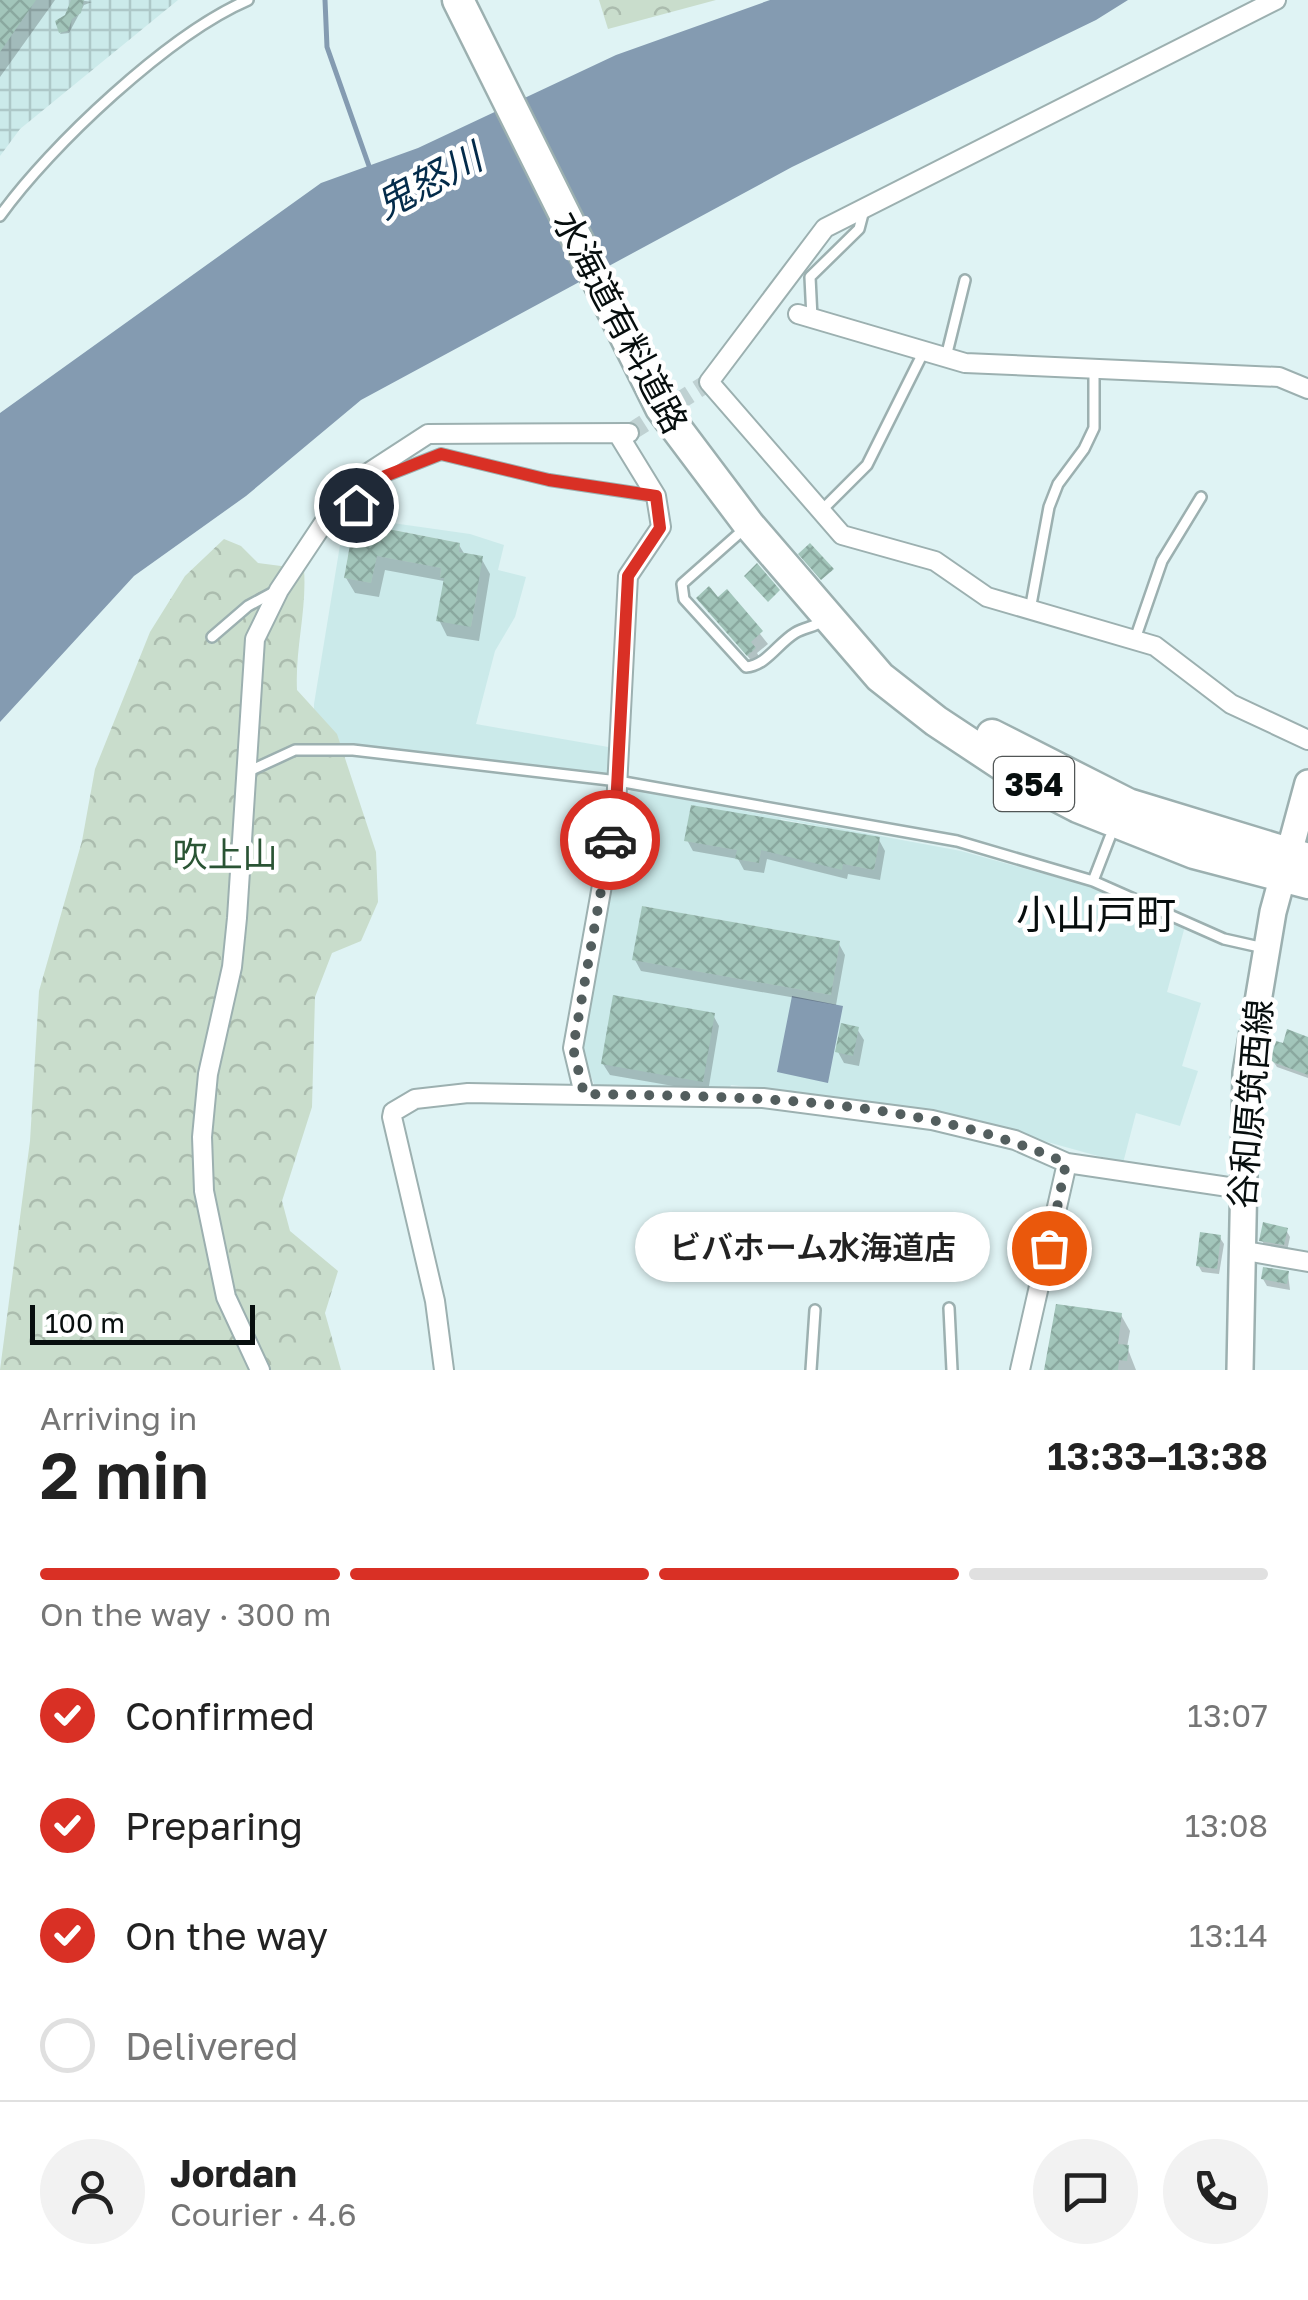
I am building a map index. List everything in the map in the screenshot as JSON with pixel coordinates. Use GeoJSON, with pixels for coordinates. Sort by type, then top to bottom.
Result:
{"type":"FeatureCollection","features":[{"type":"Feature","properties":{"kind":"highway","name":"水海道有料道路"},"geometry":{"type":"LineString","coordinates":[[458,0],[661,408],[749,525],[880,677],[936,721],[1022,778],[1120,826],[1297,869]]}},
{"type":"Feature","properties":{"kind":"main road","name":"谷和原筑西線"},"geometry":{"type":"LineString","coordinates":[[1240,1370],[1246,1073],[1266,949],[1297,869],[1308,783]]}},
{"type":"Feature","properties":{"kind":"street"},"geometry":{"type":"LineString","coordinates":[[1276,0],[825,228],[709,382],[842,535],[906,549],[936,561],[987,597],[1134,640],[1181,663],[1231,704],[1308,740]]}},
{"type":"Feature","properties":{"kind":"street"},"geometry":{"type":"LineString","coordinates":[[805,316],[965,362],[1279,376],[1308,389]]}},
{"type":"Feature","properties":{"kind":"street"},"geometry":{"type":"LineString","coordinates":[[260,1370],[226,1297],[204,1192],[202,1136],[208,1074],[232,967],[254,640],[279,590],[334,508],[368,473],[428,434],[624,434],[656,496],[660,528],[628,576],[618,782],[573,1048],[584,1094]]}},
{"type":"Feature","properties":{"kind":"street"},"geometry":{"type":"LineString","coordinates":[[444,1370],[435,1301],[392,1112],[416,1099],[441,1095],[584,1094],[763,1098],[932,1120],[1003,1136],[1066,1163],[1242,1189]]}},
{"type":"Feature","properties":{"kind":"street"},"geometry":{"type":"LineString","coordinates":[[1020,1370],[1066,1163]]}},
{"type":"Feature","properties":{"kind":"street"},"geometry":{"type":"LineString","coordinates":[[1240,1250],[1308,1262]]}},
{"type":"Feature","properties":{"kind":"lane"},"geometry":{"type":"LineString","coordinates":[[0,216],[30,174],[125,85],[223,11],[248,0]]}},
{"type":"Feature","properties":{"kind":"lane"},"geometry":{"type":"LineString","coordinates":[[805,316],[810,278],[859,229],[865,207]]}},
{"type":"Feature","properties":{"kind":"lane"},"geometry":{"type":"LineString","coordinates":[[946,357],[966,280]]}},
{"type":"Feature","properties":{"kind":"lane"},"geometry":{"type":"LineString","coordinates":[[821,511],[867,465],[924,351]]}},
{"type":"Feature","properties":{"kind":"lane"},"geometry":{"type":"LineString","coordinates":[[1030,610],[1049,508],[1058,484],[1094,428],[1094,370]]}},
{"type":"Feature","properties":{"kind":"lane"},"geometry":{"type":"LineString","coordinates":[[334,508],[356,505],[385,476],[441,454],[549,480],[656,496]]}},
{"type":"Feature","properties":{"kind":"lane"},"geometry":{"type":"LineString","coordinates":[[1134,640],[1162,561],[1200,497]]}},
{"type":"Feature","properties":{"kind":"lane"},"geometry":{"type":"LineString","coordinates":[[749,525],[682,584],[684,599],[751,667],[796,632],[819,625],[827,616]]}},
{"type":"Feature","properties":{"kind":"lane"},"geometry":{"type":"LineString","coordinates":[[212,637],[248,606],[279,590]]}},
{"type":"Feature","properties":{"kind":"lane"},"geometry":{"type":"LineString","coordinates":[[243,774],[295,750],[354,750],[618,782],[957,842],[1093,881],[1224,939],[1266,949]]}},
{"type":"Feature","properties":{"kind":"lane"},"geometry":{"type":"LineString","coordinates":[[1093,881],[1110,837]]}},
{"type":"Feature","properties":{"kind":"lane"},"geometry":{"type":"LineString","coordinates":[[948,1308],[952,1370]]}},
{"type":"Feature","properties":{"kind":"lane"},"geometry":{"type":"LineString","coordinates":[[811,1370],[814,1310]]}},
{"type":"Feature","properties":{"kind":"shaded area"},"geometry":{"type":"Polygon","coordinates":[[[0,0],[178,0],[20,129],[0,156],[0,0]]]}},
{"type":"Feature","properties":{"kind":"shaded area"},"geometry":{"type":"Polygon","coordinates":[[[357,518],[470,534],[504,545],[498,570],[526,577],[515,617],[495,651],[476,724],[614,748],[613,777],[314,744],[314,704],[341,539],[357,518]],[[379,527],[375,544],[351,539],[344,578],[371,583],[377,556],[441,568],[440,577],[448,579],[471,627],[477,593],[463,590],[482,556],[459,552],[460,543],[379,527]]]}},
{"type":"Feature","properties":{"kind":"shaded area"},"geometry":{"type":"Polygon","coordinates":[[[632,790],[961,851],[1088,886],[1185,926],[1167,992],[1201,1003],[1182,1066],[1198,1071],[1180,1126],[1136,1113],[1123,1163],[1015,1133],[749,1087],[731,1085],[728,1092],[595,1086],[579,1048],[625,796],[632,790]],[[691,805],[685,841],[737,850],[736,859],[759,863],[766,819],[691,805]],[[781,819],[775,852],[841,869],[843,864],[874,870],[880,838],[781,819]],[[642,906],[633,960],[831,995],[840,941],[642,906]]]}},
{"type":"Feature","properties":{"kind":"green space"},"geometry":{"type":"Polygon","coordinates":[[[599,0],[716,0],[608,29],[599,0]]]}},
{"type":"Feature","properties":{"kind":"green space","name":"吹上山"},"geometry":{"type":"Polygon","coordinates":[[[224,539],[241,546],[258,563],[304,569],[297,690],[337,734],[376,852],[378,902],[361,941],[332,953],[315,997],[312,1107],[282,1201],[290,1231],[338,1271],[325,1313],[341,1370],[0,1370],[30,1141],[39,991],[82,841],[95,769],[150,632],[185,576],[224,539]]]}},
{"type":"Feature","properties":{"kind":"water","name":"鬼怒川"},"geometry":{"type":"Polygon","coordinates":[[[770,0],[1128,0],[1096,20],[792,167],[361,400],[246,496],[134,576],[0,722],[0,413],[321,183],[418,148],[616,55],[770,0]]]}},
{"type":"Feature","properties":{"kind":"water"},"geometry":{"type":"Polygon","coordinates":[[[792,996],[843,1006],[828,1083],[777,1072],[792,996]]]}},
{"type":"Feature","properties":{"kind":"building"},"geometry":{"type":"Polygon","coordinates":[[[0,0],[36,0],[0,52],[0,0]]]}},
{"type":"Feature","properties":{"kind":"building"},"geometry":{"type":"Polygon","coordinates":[[[71,0],[84,0],[81,13],[72,19],[68,31],[59,33],[55,21],[65,15],[71,0]]]}},
{"type":"Feature","properties":{"kind":"building"},"geometry":{"type":"Polygon","coordinates":[[[378,527],[460,543],[459,552],[483,556],[471,627],[436,621],[444,578],[440,578],[441,568],[377,556],[371,583],[344,578],[351,539],[375,544],[378,527]]]}},
{"type":"Feature","properties":{"kind":"building"},"geometry":{"type":"Polygon","coordinates":[[[810,543],[834,569],[821,580],[798,554],[810,543]]]}},
{"type":"Feature","properties":{"kind":"building"},"geometry":{"type":"Polygon","coordinates":[[[757,563],[780,590],[768,602],[744,576],[757,563]]]}},
{"type":"Feature","properties":{"kind":"building"},"geometry":{"type":"Polygon","coordinates":[[[709,586],[718,597],[727,589],[763,631],[751,642],[756,648],[747,656],[696,598],[709,586]]]}},
{"type":"Feature","properties":{"kind":"building"},"geometry":{"type":"Polygon","coordinates":[[[691,805],[880,837],[874,870],[843,864],[842,870],[761,850],[759,863],[735,859],[737,850],[684,841],[691,805]]]}},
{"type":"Feature","properties":{"kind":"building"},"geometry":{"type":"Polygon","coordinates":[[[642,906],[840,941],[831,995],[632,960],[642,906]]]}},
{"type":"Feature","properties":{"kind":"building"},"geometry":{"type":"Polygon","coordinates":[[[613,995],[715,1013],[703,1082],[601,1064],[613,995]]]}},
{"type":"Feature","properties":{"kind":"building"},"geometry":{"type":"Polygon","coordinates":[[[841,1023],[859,1027],[853,1056],[835,1052],[841,1023]]]}},
{"type":"Feature","properties":{"kind":"building"},"geometry":{"type":"Polygon","coordinates":[[[1287,1029],[1308,1037],[1308,1075],[1270,1061],[1276,1041],[1283,1043],[1287,1029]]]}},
{"type":"Feature","properties":{"kind":"building"},"geometry":{"type":"Polygon","coordinates":[[[1263,1222],[1288,1228],[1284,1245],[1259,1241],[1263,1222]]]}},
{"type":"Feature","properties":{"kind":"building"},"geometry":{"type":"Polygon","coordinates":[[[1200,1232],[1221,1235],[1217,1269],[1196,1266],[1200,1232]]]}},
{"type":"Feature","properties":{"kind":"building"},"geometry":{"type":"Polygon","coordinates":[[[1263,1267],[1289,1271],[1287,1284],[1261,1279],[1263,1267]]]}},
{"type":"Feature","properties":{"kind":"building"},"geometry":{"type":"Polygon","coordinates":[[[1056,1304],[1122,1313],[1118,1344],[1129,1345],[1127,1361],[1119,1360],[1118,1370],[1044,1370],[1056,1304]]]}},
{"type":"Feature","properties":{"kind":"waterway","name":"鬼怒川"},"geometry":{"type":"LineString","coordinates":[[325,0],[327,47],[369,166]]}},
{"type":"Feature","properties":{"kind":"tunnel"},"geometry":{"type":"LineString","coordinates":[[629,433],[709,382]]}},
{"type":"Feature","properties":{"kind":"way so far"},"geometry":{"type":"LineString","coordinates":[[610,840],[573,1048],[584,1094],[763,1098],[932,1120],[1015,1140],[1066,1163],[1049,1248]]}},
{"type":"Feature","properties":{"kind":"place","name":"ビバホーム水海道店"},"geometry":{"type":"Point","coordinates":[1049,1248]}},
{"type":"Feature","properties":{"kind":"district","name":"小山戸町"},"geometry":{"type":"Point","coordinates":[1096,914]}},
{"type":"Feature","properties":{"kind":"route"},"geometry":{"type":"LineString","coordinates":[[356,505],[385,476],[441,454],[549,480],[656,496],[660,528],[628,576],[616,807],[610,840]]}}]}
